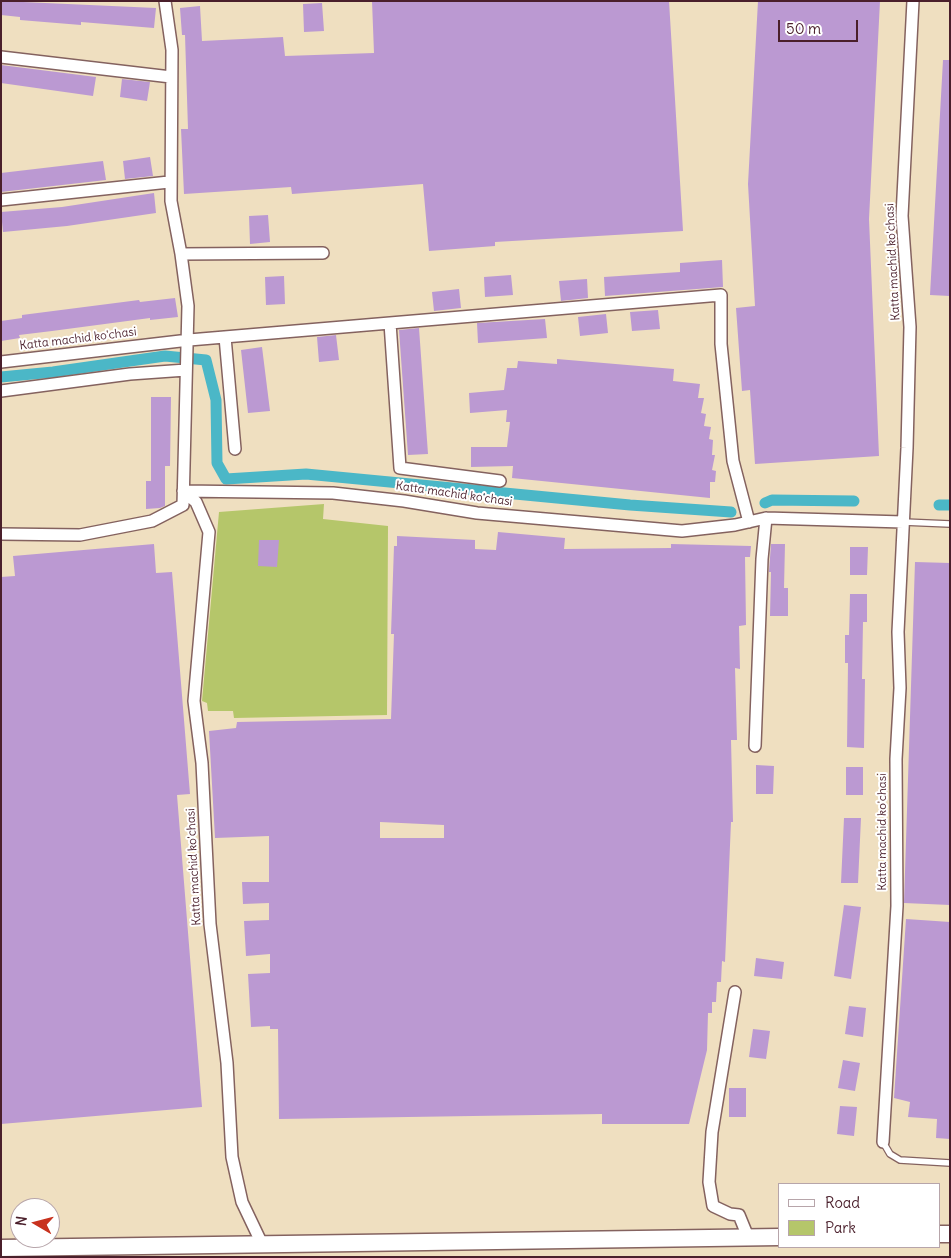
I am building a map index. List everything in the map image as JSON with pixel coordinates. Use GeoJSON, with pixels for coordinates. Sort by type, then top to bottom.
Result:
{"type":"FeatureCollection","features":[{"type":"Feature","properties":{"kind":"street"},"geometry":{"type":"LineString","coordinates":[[1,534],[80,536],[152,521],[183,505],[186,370],[189,340],[188,306],[182,254],[169,182],[172,50],[165,1]]}},
{"type":"Feature","properties":{"kind":"street","name":"Katta machid ko'chasi"},"geometry":{"type":"LineString","coordinates":[[883,1142],[897,906],[896,759],[900,688],[898,632],[910,328],[902,216],[913,1]]}},
{"type":"Feature","properties":{"kind":"street"},"geometry":{"type":"LineString","coordinates":[[1,57],[171,77]]}},
{"type":"Feature","properties":{"kind":"street"},"geometry":{"type":"LineString","coordinates":[[1,200],[169,182]]}},
{"type":"Feature","properties":{"kind":"street"},"geometry":{"type":"LineString","coordinates":[[182,254],[323,253]]}},
{"type":"Feature","properties":{"kind":"street","name":"Katta machid ko'chasi"},"geometry":{"type":"LineString","coordinates":[[1,362],[189,340],[721,295],[720,344],[733,460],[750,522]]}},
{"type":"Feature","properties":{"kind":"street","name":"Katta machid ko'chasi"},"geometry":{"type":"LineString","coordinates":[[390,323],[400,468],[500,481]]}},
{"type":"Feature","properties":{"kind":"street"},"geometry":{"type":"LineString","coordinates":[[225,337],[235,449]]}},
{"type":"Feature","properties":{"kind":"street"},"geometry":{"type":"LineString","coordinates":[[1,390],[130,374],[186,370]]}},
{"type":"Feature","properties":{"kind":"street","name":"Katta machid ko'chasi"},"geometry":{"type":"LineString","coordinates":[[184,491],[333,493],[404,501],[477,514],[682,531],[750,522],[766,518],[903,522]]}},
{"type":"Feature","properties":{"kind":"street","name":"Katta machid ko'chasi"},"geometry":{"type":"LineString","coordinates":[[184,491],[196,502],[209,532],[194,701],[202,762],[210,924],[227,1063],[232,1158],[242,1202],[262,1244]]}},
{"type":"Feature","properties":{"kind":"street"},"geometry":{"type":"LineString","coordinates":[[756,746],[766,518]]}},
{"type":"Feature","properties":{"kind":"street"},"geometry":{"type":"LineString","coordinates":[[735,992],[712,1132],[709,1182],[713,1206],[730,1214],[739,1215],[748,1237]]}},
{"type":"Feature","properties":{"kind":"street"},"geometry":{"type":"LineString","coordinates":[[1,1248],[778,1236]]}},
{"type":"Feature","properties":{"kind":"lane"},"geometry":{"type":"LineString","coordinates":[[903,522],[950,524]]}},
{"type":"Feature","properties":{"kind":"lane"},"geometry":{"type":"LineString","coordinates":[[883,1142],[890,1154],[900,1160],[950,1163]]}},
{"type":"Feature","properties":{"kind":"green space"},"geometry":{"type":"Polygon","coordinates":[[[324,504],[323,519],[388,526],[387,715],[234,718],[233,711],[208,711],[207,703],[202,701],[219,512],[324,504]]]}},
{"type":"Feature","properties":{"kind":"building"},"geometry":{"type":"Polygon","coordinates":[[[1,1],[156,8],[154,28],[81,22],[81,25],[20,20],[20,17],[1,15],[1,1]]]}},
{"type":"Feature","properties":{"kind":"building"},"geometry":{"type":"Polygon","coordinates":[[[372,1],[669,1],[683,231],[495,242],[495,246],[429,251],[423,184],[292,194],[291,187],[184,194],[181,129],[188,129],[185,35],[182,35],[180,8],[200,6],[202,41],[283,37],[285,56],[374,53],[372,1]]]}},
{"type":"Feature","properties":{"kind":"building"},"geometry":{"type":"Polygon","coordinates":[[[758,1],[880,1],[869,219],[879,456],[755,464],[750,390],[742,391],[736,308],[755,306],[748,184],[758,1]]]}},
{"type":"Feature","properties":{"kind":"building"},"geometry":{"type":"Polygon","coordinates":[[[322,3],[324,31],[304,32],[303,4],[322,3]]]}},
{"type":"Feature","properties":{"kind":"building"},"geometry":{"type":"Polygon","coordinates":[[[943,60],[950,60],[950,296],[930,295],[943,60]]]}},
{"type":"Feature","properties":{"kind":"building"},"geometry":{"type":"Polygon","coordinates":[[[1,65],[96,77],[93,96],[1,83],[1,65]]]}},
{"type":"Feature","properties":{"kind":"building"},"geometry":{"type":"Polygon","coordinates":[[[122,79],[150,82],[147,101],[120,97],[122,79]]]}},
{"type":"Feature","properties":{"kind":"building"},"geometry":{"type":"Polygon","coordinates":[[[150,157],[153,176],[125,179],[123,161],[150,157]]]}},
{"type":"Feature","properties":{"kind":"building"},"geometry":{"type":"Polygon","coordinates":[[[103,161],[106,180],[1,192],[1,173],[103,161]]]}},
{"type":"Feature","properties":{"kind":"building"},"geometry":{"type":"Polygon","coordinates":[[[154,193],[156,213],[67,226],[3,232],[1,212],[62,207],[154,193]]]}},
{"type":"Feature","properties":{"kind":"building"},"geometry":{"type":"Polygon","coordinates":[[[268,215],[270,242],[250,244],[249,216],[268,215]]]}},
{"type":"Feature","properties":{"kind":"building"},"geometry":{"type":"Polygon","coordinates":[[[722,260],[723,287],[605,296],[604,277],[680,272],[680,263],[722,260]]]}},
{"type":"Feature","properties":{"kind":"building"},"geometry":{"type":"Polygon","coordinates":[[[511,275],[513,295],[485,297],[484,277],[511,275]]]}},
{"type":"Feature","properties":{"kind":"building"},"geometry":{"type":"Polygon","coordinates":[[[284,276],[285,304],[266,305],[265,277],[284,276]]]}},
{"type":"Feature","properties":{"kind":"building"},"geometry":{"type":"Polygon","coordinates":[[[587,279],[588,298],[561,301],[559,281],[587,279]]]}},
{"type":"Feature","properties":{"kind":"building"},"geometry":{"type":"Polygon","coordinates":[[[459,289],[461,308],[434,311],[432,292],[459,289]]]}},
{"type":"Feature","properties":{"kind":"building"},"geometry":{"type":"Polygon","coordinates":[[[175,298],[178,317],[150,320],[150,318],[19,335],[20,338],[1,341],[1,321],[22,318],[22,315],[139,300],[140,302],[175,298]]]}},
{"type":"Feature","properties":{"kind":"building"},"geometry":{"type":"Polygon","coordinates":[[[658,310],[660,329],[632,331],[630,312],[658,310]]]}},
{"type":"Feature","properties":{"kind":"building"},"geometry":{"type":"Polygon","coordinates":[[[606,314],[608,333],[580,336],[578,317],[606,314]]]}},
{"type":"Feature","properties":{"kind":"building"},"geometry":{"type":"Polygon","coordinates":[[[545,319],[547,338],[478,343],[477,323],[545,319]]]}},
{"type":"Feature","properties":{"kind":"building"},"geometry":{"type":"Polygon","coordinates":[[[419,328],[428,454],[408,455],[399,330],[419,328]]]}},
{"type":"Feature","properties":{"kind":"building"},"geometry":{"type":"Polygon","coordinates":[[[336,335],[339,360],[319,362],[317,337],[336,335]]]}},
{"type":"Feature","properties":{"kind":"building"},"geometry":{"type":"Polygon","coordinates":[[[262,347],[270,411],[248,413],[241,350],[262,347]]]}},
{"type":"Feature","properties":{"kind":"building"},"geometry":{"type":"Polygon","coordinates":[[[557,359],[674,369],[673,381],[700,384],[698,398],[704,398],[701,413],[706,414],[704,426],[711,427],[709,439],[713,440],[712,455],[715,455],[712,470],[716,471],[715,482],[710,482],[710,498],[512,478],[513,466],[471,467],[471,447],[507,447],[510,422],[506,422],[507,410],[470,413],[469,393],[504,390],[507,368],[517,368],[518,361],[557,364],[557,359]]]}},
{"type":"Feature","properties":{"kind":"building"},"geometry":{"type":"Polygon","coordinates":[[[151,397],[171,397],[170,466],[165,466],[165,506],[146,509],[146,481],[151,481],[151,397]]]}},
{"type":"Feature","properties":{"kind":"building"},"geometry":{"type":"Polygon","coordinates":[[[498,532],[565,538],[564,549],[671,548],[671,544],[751,546],[750,557],[745,557],[746,625],[739,626],[740,669],[735,668],[737,740],[731,740],[733,822],[731,822],[725,962],[722,961],[721,982],[717,982],[716,1002],[712,1002],[712,1013],[708,1013],[707,1050],[689,1124],[602,1124],[602,1114],[279,1119],[278,1029],[270,1029],[270,1026],[251,1027],[248,974],[270,973],[270,954],[246,956],[244,921],[269,920],[269,903],[243,904],[242,882],[269,882],[269,836],[215,838],[209,731],[236,728],[237,722],[391,719],[394,634],[391,634],[394,546],[397,546],[397,536],[475,540],[475,549],[496,550],[498,532]],[[380,822],[380,838],[444,838],[444,825],[380,822]]]}},
{"type":"Feature","properties":{"kind":"building"},"geometry":{"type":"Polygon","coordinates":[[[259,540],[279,540],[277,567],[258,566],[259,540]]]}},
{"type":"Feature","properties":{"kind":"building"},"geometry":{"type":"Polygon","coordinates":[[[154,544],[156,573],[172,572],[190,794],[177,795],[202,1107],[1,1124],[1,577],[15,576],[13,556],[154,544]]]}},
{"type":"Feature","properties":{"kind":"building"},"geometry":{"type":"Polygon","coordinates":[[[771,544],[785,544],[784,588],[788,588],[788,616],[770,616],[771,572],[769,572],[771,544]]]}},
{"type":"Feature","properties":{"kind":"building"},"geometry":{"type":"Polygon","coordinates":[[[850,547],[868,547],[867,575],[850,575],[850,547]]]}},
{"type":"Feature","properties":{"kind":"building"},"geometry":{"type":"Polygon","coordinates":[[[915,562],[950,563],[950,905],[904,903],[915,562]]]}},
{"type":"Feature","properties":{"kind":"building"},"geometry":{"type":"Polygon","coordinates":[[[850,594],[867,594],[867,622],[863,622],[862,679],[865,679],[864,748],[847,747],[848,663],[845,663],[845,635],[849,635],[850,594]]]}},
{"type":"Feature","properties":{"kind":"building"},"geometry":{"type":"Polygon","coordinates":[[[756,765],[774,766],[773,794],[756,794],[756,765]]]}},
{"type":"Feature","properties":{"kind":"building"},"geometry":{"type":"Polygon","coordinates":[[[846,767],[863,767],[863,795],[846,795],[846,767]]]}},
{"type":"Feature","properties":{"kind":"building"},"geometry":{"type":"Polygon","coordinates":[[[844,818],[861,818],[858,883],[841,883],[844,818]]]}},
{"type":"Feature","properties":{"kind":"building"},"geometry":{"type":"Polygon","coordinates":[[[844,905],[861,907],[851,979],[834,976],[844,905]]]}},
{"type":"Feature","properties":{"kind":"building"},"geometry":{"type":"Polygon","coordinates":[[[906,919],[950,922],[950,1139],[936,1138],[937,1119],[908,1117],[910,1102],[894,1098],[906,919]]]}},
{"type":"Feature","properties":{"kind":"building"},"geometry":{"type":"Polygon","coordinates":[[[756,958],[784,962],[782,979],[754,976],[756,958]]]}},
{"type":"Feature","properties":{"kind":"building"},"geometry":{"type":"Polygon","coordinates":[[[849,1006],[866,1008],[863,1037],[845,1034],[849,1006]]]}},
{"type":"Feature","properties":{"kind":"building"},"geometry":{"type":"Polygon","coordinates":[[[753,1029],[770,1031],[766,1059],[749,1057],[753,1029]]]}},
{"type":"Feature","properties":{"kind":"building"},"geometry":{"type":"Polygon","coordinates":[[[843,1060],[860,1063],[855,1091],[838,1088],[843,1060]]]}},
{"type":"Feature","properties":{"kind":"building"},"geometry":{"type":"Polygon","coordinates":[[[729,1088],[746,1088],[746,1117],[729,1117],[729,1088]]]}},
{"type":"Feature","properties":{"kind":"building"},"geometry":{"type":"Polygon","coordinates":[[[840,1106],[857,1107],[854,1136],[837,1134],[840,1106]]]}},
{"type":"Feature","properties":{"kind":"waterway"},"geometry":{"type":"LineString","coordinates":[[1,377],[53,372],[165,356],[206,360],[216,400],[217,463],[226,479],[306,474],[630,505],[731,512]]}},
{"type":"Feature","properties":{"kind":"waterway"},"geometry":{"type":"LineString","coordinates":[[765,503],[772,500],[854,501]]}},
{"type":"Feature","properties":{"kind":"waterway"},"geometry":{"type":"LineString","coordinates":[[939,505],[950,505]]}}]}
